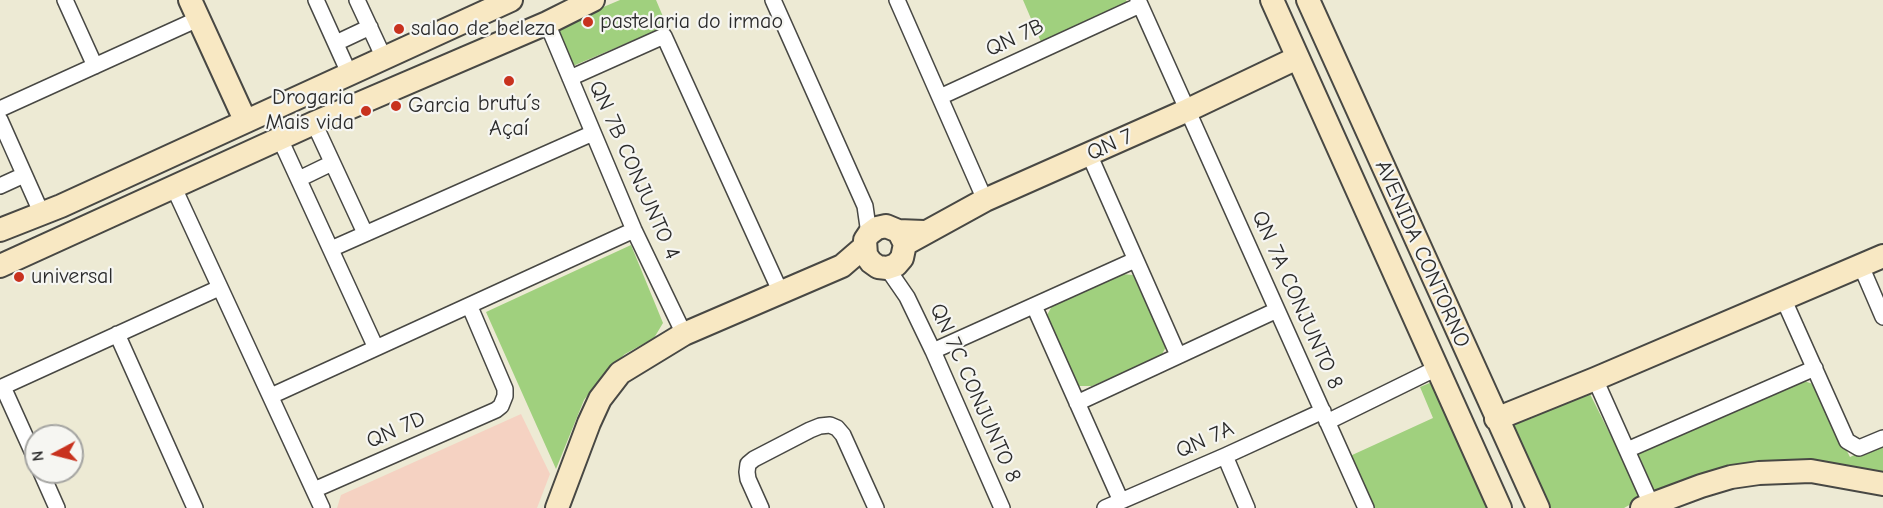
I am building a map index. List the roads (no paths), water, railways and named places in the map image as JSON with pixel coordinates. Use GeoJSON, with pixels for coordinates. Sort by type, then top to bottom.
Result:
{"type":"FeatureCollection","features":[{"type":"Feature","properties":{"kind":"main road"},"geometry":{"type":"LineString","coordinates":[[0,230],[511,0]]}},
{"type":"Feature","properties":{"kind":"main road"},"geometry":{"type":"LineString","coordinates":[[0,266],[314,123],[547,23],[574,5],[594,0]]}},
{"type":"Feature","properties":{"kind":"main road","name":"AVENIDA CONTORNO"},"geometry":{"type":"LineString","coordinates":[[1272,0],[1500,508]]}},
{"type":"Feature","properties":{"kind":"main road","name":"AVENIDA CONTORNO"},"geometry":{"type":"LineString","coordinates":[[1308,0],[1538,508]]}},
{"type":"Feature","properties":{"kind":"main road"},"geometry":{"type":"LineString","coordinates":[[194,9],[244,120]]}},
{"type":"Feature","properties":{"kind":"main road"},"geometry":{"type":"LineString","coordinates":[[411,46],[407,57],[408,65],[412,71],[423,76]]}},
{"type":"Feature","properties":{"kind":"main road","name":"QN 7"},"geometry":{"type":"LineString","coordinates":[[557,508],[589,423],[610,384],[630,365],[684,334],[890,245],[1297,58]]}},
{"type":"Feature","properties":{"kind":"main road"},"geometry":{"type":"LineString","coordinates":[[382,60],[387,62],[394,71],[392,84],[388,91]]}},
{"type":"Feature","properties":{"kind":"main road"},"geometry":{"type":"LineString","coordinates":[[1354,186],[1365,195],[1381,191],[1384,184],[1383,168]]}},
{"type":"Feature","properties":{"kind":"main road"},"geometry":{"type":"LineString","coordinates":[[51,209],[58,230],[69,236]]}},
{"type":"Feature","properties":{"kind":"main road"},"geometry":{"type":"LineString","coordinates":[[1496,418],[1595,379],[1883,256]]}},
{"type":"Feature","properties":{"kind":"main road"},"geometry":{"type":"LineString","coordinates":[[1647,506],[1701,486],[1759,472],[1810,471],[1883,484]]}},
{"type":"Feature","properties":{"kind":"street"},"geometry":{"type":"LineString","coordinates":[[65,0],[95,66]]}},
{"type":"Feature","properties":{"kind":"street"},"geometry":{"type":"LineString","coordinates":[[316,0],[349,73]]}},
{"type":"Feature","properties":{"kind":"street"},"geometry":{"type":"LineString","coordinates":[[357,0],[382,60]]}},
{"type":"Feature","properties":{"kind":"street","name":"QN 7C CONJUNTO 8"},"geometry":{"type":"LineString","coordinates":[[773,0],[866,206],[890,245],[907,297],[1002,508]]}},
{"type":"Feature","properties":{"kind":"street"},"geometry":{"type":"LineString","coordinates":[[897,0],[986,200]]}},
{"type":"Feature","properties":{"kind":"street","name":"QN 7B"},"geometry":{"type":"LineString","coordinates":[[940,97],[1139,2]]}},
{"type":"Feature","properties":{"kind":"street","name":"QN 7A CONJUNTO 8"},"geometry":{"type":"LineString","coordinates":[[1139,2],[1366,508]]}},
{"type":"Feature","properties":{"kind":"street"},"geometry":{"type":"LineString","coordinates":[[0,109],[95,66],[194,9]]}},
{"type":"Feature","properties":{"kind":"street","name":"QN 7B CONJUNTO 4"},"geometry":{"type":"LineString","coordinates":[[547,23],[634,230],[684,334]]}},
{"type":"Feature","properties":{"kind":"street"},"geometry":{"type":"LineString","coordinates":[[336,43],[370,27]]}},
{"type":"Feature","properties":{"kind":"street"},"geometry":{"type":"LineString","coordinates":[[570,78],[664,36],[781,293]]}},
{"type":"Feature","properties":{"kind":"street"},"geometry":{"type":"LineString","coordinates":[[0,120],[24,175],[51,209]]}},
{"type":"Feature","properties":{"kind":"street"},"geometry":{"type":"LineString","coordinates":[[314,123],[365,232]]}},
{"type":"Feature","properties":{"kind":"street"},"geometry":{"type":"LineString","coordinates":[[331,249],[593,133]]}},
{"type":"Feature","properties":{"kind":"street"},"geometry":{"type":"LineString","coordinates":[[280,139],[376,348]]}},
{"type":"Feature","properties":{"kind":"street"},"geometry":{"type":"LineString","coordinates":[[1089,154],[1178,355]]}},
{"type":"Feature","properties":{"kind":"street"},"geometry":{"type":"LineString","coordinates":[[299,179],[332,163]]}},
{"type":"Feature","properties":{"kind":"street"},"geometry":{"type":"LineString","coordinates":[[0,186],[24,175]]}},
{"type":"Feature","properties":{"kind":"street"},"geometry":{"type":"LineString","coordinates":[[174,188],[322,508]]}},
{"type":"Feature","properties":{"kind":"street"},"geometry":{"type":"LineString","coordinates":[[271,396],[470,307],[634,230]]}},
{"type":"Feature","properties":{"kind":"street"},"geometry":{"type":"LineString","coordinates":[[933,351],[1135,260]]}},
{"type":"Feature","properties":{"kind":"street"},"geometry":{"type":"LineString","coordinates":[[1861,266],[1883,317]]}},
{"type":"Feature","properties":{"kind":"street"},"geometry":{"type":"LineString","coordinates":[[24,435],[2,388],[219,288]]}},
{"type":"Feature","properties":{"kind":"street"},"geometry":{"type":"LineString","coordinates":[[1783,298],[1847,441],[1859,448],[1883,438]]}},
{"type":"Feature","properties":{"kind":"street"},"geometry":{"type":"LineString","coordinates":[[1034,306],[1121,501]]}},
{"type":"Feature","properties":{"kind":"street","name":"QN 7D"},"geometry":{"type":"LineString","coordinates":[[314,490],[496,410],[503,402],[505,389],[470,307]]}},
{"type":"Feature","properties":{"kind":"street"},"geometry":{"type":"LineString","coordinates":[[1077,403],[1277,310]]}},
{"type":"Feature","properties":{"kind":"street"},"geometry":{"type":"LineString","coordinates":[[117,334],[195,508]]}},
{"type":"Feature","properties":{"kind":"street","name":"QN 7A"},"geometry":{"type":"LineString","coordinates":[[1105,508],[1437,368]]}},
{"type":"Feature","properties":{"kind":"street"},"geometry":{"type":"LineString","coordinates":[[1627,450],[1815,368]]}},
{"type":"Feature","properties":{"kind":"street"},"geometry":{"type":"LineString","coordinates":[[1595,379],[1627,450],[1647,506]]}},
{"type":"Feature","properties":{"kind":"street"},"geometry":{"type":"LineString","coordinates":[[761,508],[748,479],[748,465],[754,459],[810,430],[830,425],[837,428],[843,435],[876,508]]}},
{"type":"Feature","properties":{"kind":"street"},"geometry":{"type":"LineString","coordinates":[[1225,456],[1247,508]]}},
{"type":"Feature","properties":{"kind":"street"},"geometry":{"type":"LineString","coordinates":[[46,484],[57,508]]}},
{"type":"Feature","properties":{"kind":"place","name":"pastelaria do irmao"},"geometry":{"type":"Point","coordinates":[588,22]}},
{"type":"Feature","properties":{"kind":"place","name":"salao de beleza"},"geometry":{"type":"Point","coordinates":[399,29]}},
{"type":"Feature","properties":{"kind":"place","name":"brutu´s Açaí"},"geometry":{"type":"Point","coordinates":[509,81]}},
{"type":"Feature","properties":{"kind":"place","name":"Garcia"},"geometry":{"type":"Point","coordinates":[396,106]}},
{"type":"Feature","properties":{"kind":"place","name":"Drogaria Mais vida"},"geometry":{"type":"Point","coordinates":[366,111]}},
{"type":"Feature","properties":{"kind":"place","name":"universal"},"geometry":{"type":"Point","coordinates":[19,277]}}]}
